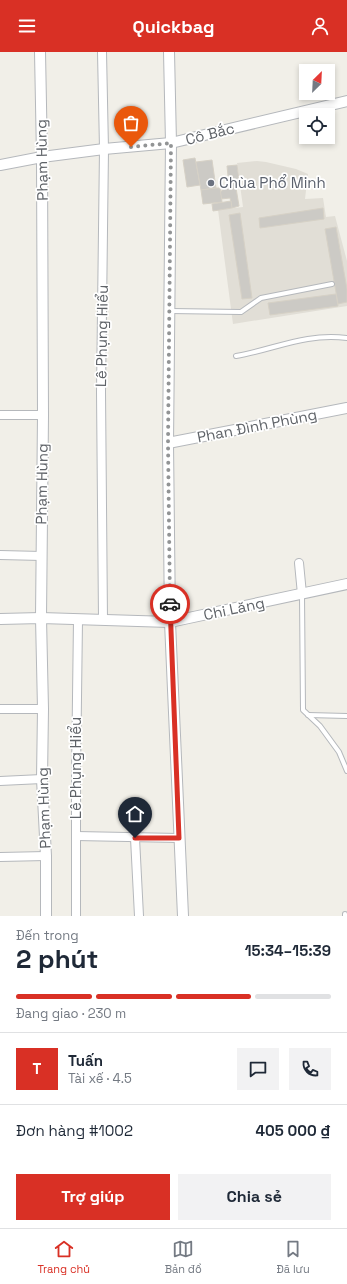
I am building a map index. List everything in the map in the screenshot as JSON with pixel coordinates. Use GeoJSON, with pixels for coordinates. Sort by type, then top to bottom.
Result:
{"type":"FeatureCollection","features":[{"type":"Feature","properties":{"kind":"street","name":"Phạm Hùng"},"geometry":{"type":"LineString","coordinates":[[40,52],[43,415],[41,618],[43,709],[42,779],[46,856],[46,916]]}},
{"type":"Feature","properties":{"kind":"street","name":"Lê Phụng Hiểu"},"geometry":{"type":"LineString","coordinates":[[102,52],[104,149],[101,392],[103,620]]}},
{"type":"Feature","properties":{"kind":"street"},"geometry":{"type":"LineString","coordinates":[[169,52],[171,143],[168,443],[170,622],[183,916]]}},
{"type":"Feature","properties":{"kind":"street","name":"Cô Bắc"},"geometry":{"type":"LineString","coordinates":[[0,165],[42,157],[104,149],[171,143],[347,101]]}},
{"type":"Feature","properties":{"kind":"street","name":"Phan Đình Phùng"},"geometry":{"type":"LineString","coordinates":[[168,443],[347,408]]}},
{"type":"Feature","properties":{"kind":"street"},"geometry":{"type":"LineString","coordinates":[[0,415],[43,415]]}},
{"type":"Feature","properties":{"kind":"street"},"geometry":{"type":"LineString","coordinates":[[0,555],[42,556]]}},
{"type":"Feature","properties":{"kind":"street"},"geometry":{"type":"LineString","coordinates":[[299,563],[302,594]]}},
{"type":"Feature","properties":{"kind":"street","name":"Chi Lăng"},"geometry":{"type":"LineString","coordinates":[[0,619],[41,618],[170,622],[347,584]]}},
{"type":"Feature","properties":{"kind":"street","name":"Lê Phụng Hiểu"},"geometry":{"type":"LineString","coordinates":[[76,916],[78,620]]}},
{"type":"Feature","properties":{"kind":"street"},"geometry":{"type":"LineString","coordinates":[[0,709],[43,709]]}},
{"type":"Feature","properties":{"kind":"street"},"geometry":{"type":"LineString","coordinates":[[0,780],[42,779]]}},
{"type":"Feature","properties":{"kind":"street"},"geometry":{"type":"LineString","coordinates":[[76,836],[179,838]]}},
{"type":"Feature","properties":{"kind":"street"},"geometry":{"type":"LineString","coordinates":[[135,838],[139,916]]}},
{"type":"Feature","properties":{"kind":"street"},"geometry":{"type":"LineString","coordinates":[[0,857],[46,856]]}},
{"type":"Feature","properties":{"kind":"lane"},"geometry":{"type":"LineString","coordinates":[[169,311],[241,312],[261,298],[332,284]]}},
{"type":"Feature","properties":{"kind":"lane"},"geometry":{"type":"LineString","coordinates":[[236,356],[260,352],[303,339],[330,336],[347,338]]}},
{"type":"Feature","properties":{"kind":"lane"},"geometry":{"type":"LineString","coordinates":[[302,594],[303,710],[320,726],[339,752],[347,771]]}},
{"type":"Feature","properties":{"kind":"lane"},"geometry":{"type":"LineString","coordinates":[[308,715],[347,716]]}},
{"type":"Feature","properties":{"kind":"shaded area"},"geometry":{"type":"Polygon","coordinates":[[[257,161],[296,169],[308,174],[305,199],[323,198],[326,217],[335,216],[347,261],[347,306],[233,324],[218,210],[243,207],[237,163],[257,161]]]}},
{"type":"Feature","properties":{"kind":"building"},"geometry":{"type":"Polygon","coordinates":[[[195,158],[200,185],[187,187],[183,160],[195,158]]]}},
{"type":"Feature","properties":{"kind":"building"},"geometry":{"type":"Polygon","coordinates":[[[212,160],[216,188],[201,190],[196,162],[212,160]]]}},
{"type":"Feature","properties":{"kind":"building"},"geometry":{"type":"Polygon","coordinates":[[[237,165],[240,188],[236,188],[239,206],[232,208],[230,198],[221,199],[220,191],[222,191],[222,187],[229,186],[227,166],[237,165]]]}},
{"type":"Feature","properties":{"kind":"building"},"geometry":{"type":"Polygon","coordinates":[[[220,188],[222,202],[203,204],[201,190],[220,188]]]}},
{"type":"Feature","properties":{"kind":"building"},"geometry":{"type":"Polygon","coordinates":[[[231,201],[232,208],[213,211],[212,204],[231,201]]]}},
{"type":"Feature","properties":{"kind":"building"},"geometry":{"type":"Polygon","coordinates":[[[323,208],[324,219],[260,228],[259,218],[323,208]]]}},
{"type":"Feature","properties":{"kind":"building"},"geometry":{"type":"Polygon","coordinates":[[[240,213],[252,298],[242,299],[229,215],[240,213]]]}},
{"type":"Feature","properties":{"kind":"building"},"geometry":{"type":"Polygon","coordinates":[[[336,227],[347,289],[347,302],[338,304],[325,229],[336,227]]]}},
{"type":"Feature","properties":{"kind":"building"},"geometry":{"type":"Polygon","coordinates":[[[336,294],[338,306],[270,315],[268,303],[336,294]]]}},
{"type":"Feature","properties":{"kind":"way so far"},"geometry":{"type":"LineString","coordinates":[[131,147],[171,143],[168,443],[170,604]]}},
{"type":"Feature","properties":{"kind":"place","name":"Chùa Phổ Minh"},"geometry":{"type":"Point","coordinates":[211,183]}},
{"type":"Feature","properties":{"kind":"route"},"geometry":{"type":"LineString","coordinates":[[135,838],[179,838],[178,775],[170,604]]}}]}
